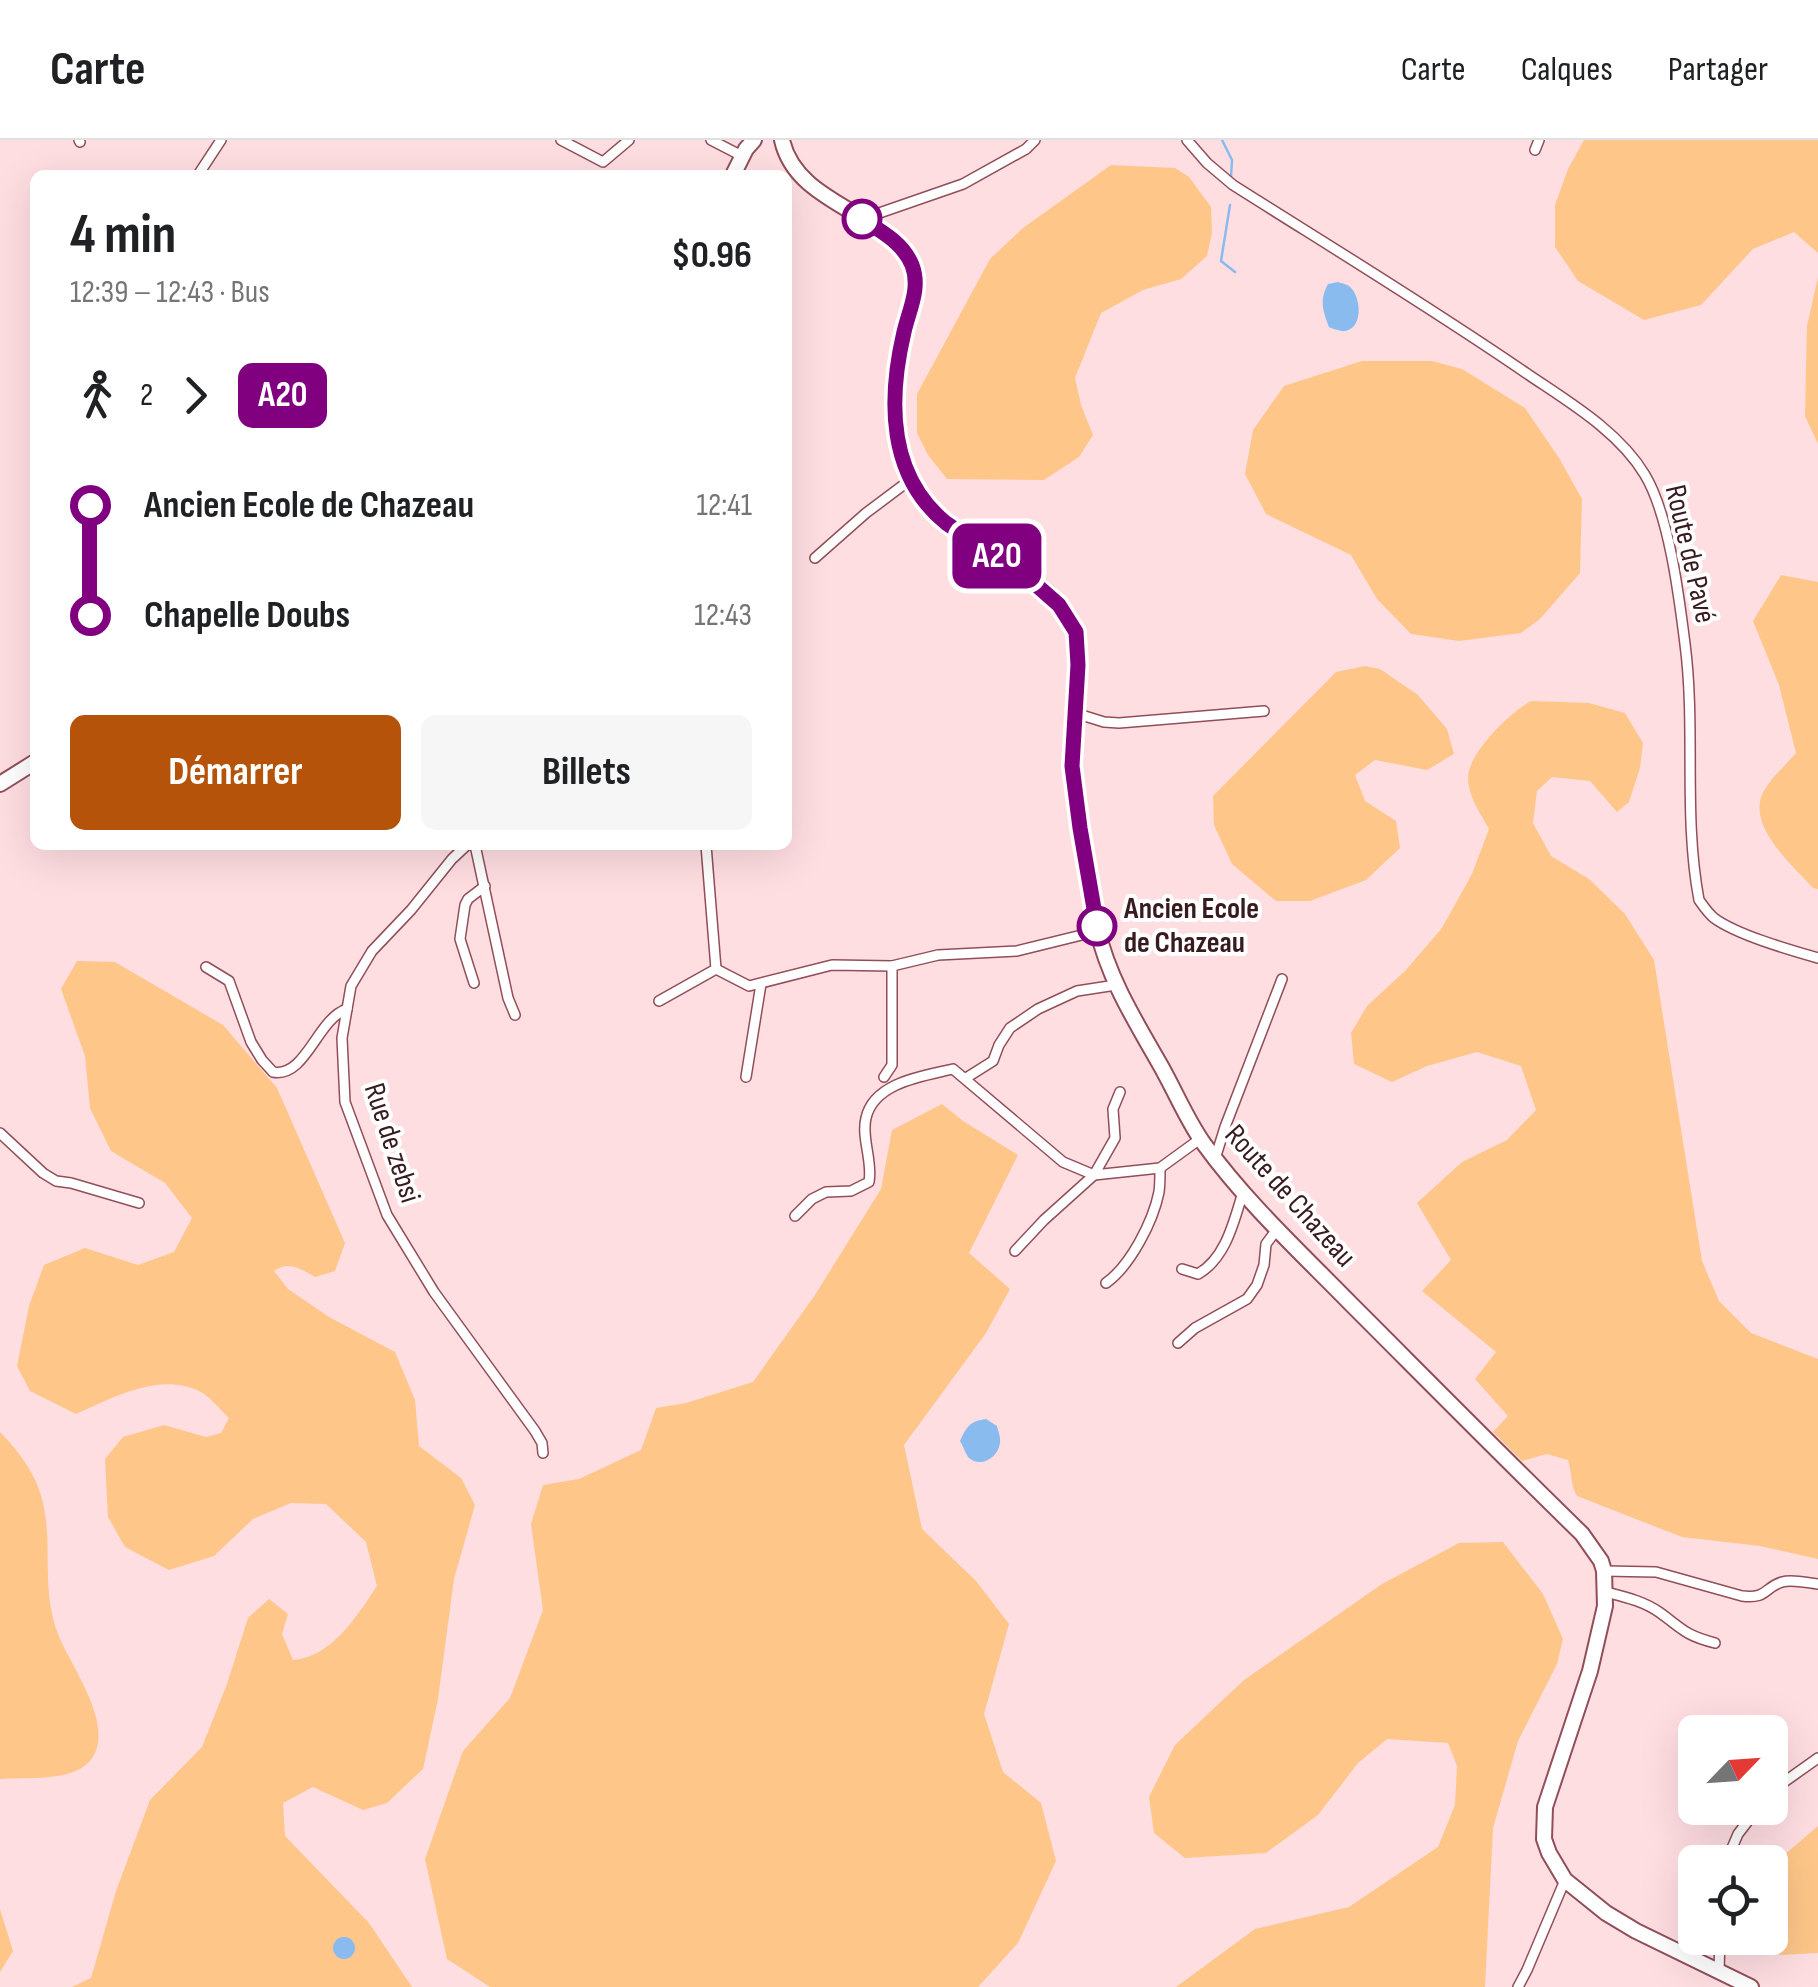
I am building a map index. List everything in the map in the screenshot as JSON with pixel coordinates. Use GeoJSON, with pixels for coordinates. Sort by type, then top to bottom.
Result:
{"type":"FeatureCollection","features":[{"type":"Feature","properties":{"kind":"main road"},"geometry":{"type":"LineString","coordinates":[[735,170],[754,140]]}},
{"type":"Feature","properties":{"kind":"main road","name":"Route de Chazeau"},"geometry":{"type":"LineString","coordinates":[[782,140],[789,159],[808,182],[897,243],[915,276],[915,294],[897,365],[893,406],[900,454],[916,491],[934,513],[1034,583],[1065,613],[1076,632],[1072,766],[1098,931],[1116,985],[1200,1138],[1243,1192],[1582,1534],[1601,1560],[1606,1592],[1600,1632],[1544,1807],[1544,1839],[1556,1866],[1565,1880],[1606,1913],[1751,1987]]}},
{"type":"Feature","properties":{"kind":"main road"},"geometry":{"type":"LineString","coordinates":[[0,784],[30,765]]}},
{"type":"Feature","properties":{"kind":"street"},"geometry":{"type":"LineString","coordinates":[[201,170],[221,140]]}},
{"type":"Feature","properties":{"kind":"street"},"geometry":{"type":"LineString","coordinates":[[561,140],[603,162],[629,140]]}},
{"type":"Feature","properties":{"kind":"street"},"geometry":{"type":"LineString","coordinates":[[711,140],[742,156]]}},
{"type":"Feature","properties":{"kind":"street"},"geometry":{"type":"LineString","coordinates":[[862,219],[963,184],[1035,140]]}},
{"type":"Feature","properties":{"kind":"street","name":"Route de Pavé"},"geometry":{"type":"LineString","coordinates":[[1187,140],[1233,185],[1554,392],[1614,436],[1644,472],[1658,502],[1684,642],[1688,674],[1689,807],[1699,900],[1717,921],[1779,947],[1818,958]]}},
{"type":"Feature","properties":{"kind":"street"},"geometry":{"type":"LineString","coordinates":[[815,558],[910,480]]}},
{"type":"Feature","properties":{"kind":"street"},"geometry":{"type":"LineString","coordinates":[[1075,713],[1119,723],[1264,711]]}},
{"type":"Feature","properties":{"kind":"street","name":"Rue de zebsi"},"geometry":{"type":"LineString","coordinates":[[462,850],[372,951],[351,986],[342,1038],[345,1102],[388,1215],[434,1292],[535,1431],[543,1452]]}},
{"type":"Feature","properties":{"kind":"street"},"geometry":{"type":"LineString","coordinates":[[476,850],[515,1015]]}},
{"type":"Feature","properties":{"kind":"street"},"geometry":{"type":"LineString","coordinates":[[706,850],[716,970]]}},
{"type":"Feature","properties":{"kind":"street"},"geometry":{"type":"LineString","coordinates":[[474,982],[460,939],[464,905],[485,886]]}},
{"type":"Feature","properties":{"kind":"street"},"geometry":{"type":"LineString","coordinates":[[716,970],[749,986],[832,965],[892,966],[938,954],[1017,952],[1098,931]]}},
{"type":"Feature","properties":{"kind":"street"},"geometry":{"type":"LineString","coordinates":[[206,966],[229,981],[251,1042],[273,1072],[287,1072],[296,1065],[334,1014],[347,1008]]}},
{"type":"Feature","properties":{"kind":"street"},"geometry":{"type":"LineString","coordinates":[[884,1077],[892,1065],[892,966]]}},
{"type":"Feature","properties":{"kind":"street"},"geometry":{"type":"LineString","coordinates":[[659,1001],[716,970]]}},
{"type":"Feature","properties":{"kind":"street"},"geometry":{"type":"LineString","coordinates":[[1215,1160],[1282,979]]}},
{"type":"Feature","properties":{"kind":"street"},"geometry":{"type":"LineString","coordinates":[[746,1076],[762,984]]}},
{"type":"Feature","properties":{"kind":"street"},"geometry":{"type":"LineString","coordinates":[[966,1078],[993,1061],[1010,1028],[1038,1009],[1077,992],[1116,985]]}},
{"type":"Feature","properties":{"kind":"street"},"geometry":{"type":"LineString","coordinates":[[795,1216],[812,1198],[826,1192],[851,1191],[870,1182],[866,1118],[877,1098],[898,1083],[953,1069],[1063,1162],[1094,1175],[1160,1168],[1200,1138]]}},
{"type":"Feature","properties":{"kind":"street"},"geometry":{"type":"LineString","coordinates":[[1015,1251],[1094,1175],[1115,1138],[1113,1109],[1120,1092]]}},
{"type":"Feature","properties":{"kind":"street"},"geometry":{"type":"LineString","coordinates":[[0,1133],[56,1181],[139,1203]]}},
{"type":"Feature","properties":{"kind":"street"},"geometry":{"type":"LineString","coordinates":[[1106,1283],[1118,1274],[1139,1242],[1159,1193],[1160,1168]]}},
{"type":"Feature","properties":{"kind":"street"},"geometry":{"type":"LineString","coordinates":[[1182,1269],[1198,1274],[1215,1261],[1233,1225],[1243,1192]]}},
{"type":"Feature","properties":{"kind":"street"},"geometry":{"type":"LineString","coordinates":[[1178,1343],[1195,1328],[1247,1300],[1257,1285],[1266,1244],[1278,1228]]}},
{"type":"Feature","properties":{"kind":"street"},"geometry":{"type":"LineString","coordinates":[[1604,1571],[1656,1572],[1754,1598],[1769,1592],[1777,1583],[1818,1584]]}},
{"type":"Feature","properties":{"kind":"street"},"geometry":{"type":"LineString","coordinates":[[1606,1592],[1636,1599],[1692,1637],[1714,1643]]}},
{"type":"Feature","properties":{"kind":"street"},"geometry":{"type":"LineString","coordinates":[[1788,1779],[1818,1758]]}},
{"type":"Feature","properties":{"kind":"street"},"geometry":{"type":"LineString","coordinates":[[1518,1987],[1565,1880]]}},
{"type":"Feature","properties":{"kind":"street"},"geometry":{"type":"LineString","coordinates":[[1718,1971],[1719,1955]]}},
{"type":"Feature","properties":{"kind":"shaded area"},"geometry":{"type":"Polygon","coordinates":[[[1584,140],[1818,140],[1818,253],[1794,232],[1753,249],[1701,305],[1644,320],[1578,281],[1555,247],[1555,205],[1584,140]]]}},
{"type":"Feature","properties":{"kind":"shaded area"},"geometry":{"type":"Polygon","coordinates":[[[1111,165],[1175,168],[1189,177],[1211,207],[1212,233],[1207,256],[1181,279],[1143,290],[1101,313],[1075,378],[1093,435],[1079,457],[1044,480],[947,479],[917,433],[917,394],[990,259],[1023,228],[1111,165]]]}},
{"type":"Feature","properties":{"kind":"shaded area"},"geometry":{"type":"Polygon","coordinates":[[[1818,277],[1818,444],[1805,416],[1807,326],[1818,277]]]}},
{"type":"Feature","properties":{"kind":"shaded area"},"geometry":{"type":"Polygon","coordinates":[[[1362,361],[1432,361],[1462,369],[1525,408],[1559,458],[1582,499],[1580,573],[1540,619],[1521,633],[1459,641],[1411,634],[1377,599],[1351,555],[1266,514],[1245,474],[1253,430],[1284,386],[1362,361]]]}},
{"type":"Feature","properties":{"kind":"shaded area"},"geometry":{"type":"Polygon","coordinates":[[[1781,575],[1818,582],[1818,889],[1783,856],[1760,816],[1765,789],[1796,753],[1779,685],[1753,621],[1781,575]]]}},
{"type":"Feature","properties":{"kind":"shaded area"},"geometry":{"type":"Polygon","coordinates":[[[1365,666],[1380,669],[1418,695],[1447,729],[1454,754],[1427,770],[1375,760],[1355,775],[1365,801],[1396,821],[1400,848],[1366,880],[1310,901],[1276,901],[1232,864],[1214,825],[1213,796],[1336,672],[1365,666]]]}},
{"type":"Feature","properties":{"kind":"shaded area"},"geometry":{"type":"Polygon","coordinates":[[[1531,701],[1589,703],[1625,713],[1643,743],[1629,802],[1617,812],[1590,781],[1552,777],[1537,791],[1533,823],[1551,856],[1589,879],[1625,914],[1654,960],[1702,1261],[1719,1301],[1751,1333],[1818,1359],[1818,1559],[1760,1546],[1682,1537],[1577,1496],[1568,1460],[1547,1454],[1522,1461],[1493,1432],[1508,1416],[1475,1379],[1496,1352],[1422,1291],[1451,1260],[1417,1203],[1462,1162],[1507,1140],[1536,1110],[1521,1066],[1477,1052],[1427,1066],[1392,1082],[1354,1064],[1351,1033],[1367,1006],[1405,971],[1442,928],[1472,874],[1489,829],[1471,793],[1469,771],[1494,732],[1531,701]]]}},
{"type":"Feature","properties":{"kind":"shaded area"},"geometry":{"type":"Polygon","coordinates":[[[77,961],[115,962],[223,1025],[277,1088],[345,1243],[335,1271],[315,1277],[290,1266],[274,1271],[288,1289],[329,1317],[395,1352],[415,1400],[419,1446],[461,1478],[475,1505],[454,1579],[438,1699],[423,1769],[387,1803],[363,1810],[313,1787],[283,1803],[285,1836],[369,1923],[412,1987],[72,1987],[91,1978],[116,1891],[150,1800],[202,1747],[248,1618],[269,1599],[288,1614],[282,1634],[293,1660],[307,1657],[342,1633],[377,1586],[366,1542],[326,1504],[291,1503],[253,1519],[214,1556],[169,1570],[125,1547],[108,1517],[105,1459],[123,1437],[164,1425],[206,1437],[221,1433],[229,1418],[199,1391],[168,1384],[136,1389],[76,1414],[30,1391],[17,1366],[29,1306],[44,1265],[85,1248],[138,1265],[174,1252],[192,1218],[165,1183],[111,1151],[90,1108],[85,1056],[61,989],[77,961]]]}},
{"type":"Feature","properties":{"kind":"shaded area"},"geometry":{"type":"Polygon","coordinates":[[[942,1104],[1018,1155],[969,1253],[1010,1289],[986,1333],[904,1445],[922,1529],[976,1581],[1009,1624],[984,1714],[1003,1772],[1041,1803],[1056,1861],[1018,1943],[978,1987],[490,1987],[447,1959],[425,1859],[463,1751],[510,1698],[543,1610],[531,1524],[543,1485],[579,1479],[641,1450],[656,1408],[753,1382],[815,1295],[881,1189],[892,1130],[942,1104]]]}},
{"type":"Feature","properties":{"kind":"shaded area"},"geometry":{"type":"Polygon","coordinates":[[[0,1432],[36,1482],[46,1520],[52,1615],[96,1715],[97,1748],[89,1762],[59,1776],[0,1779],[0,1432]]]}},
{"type":"Feature","properties":{"kind":"shaded area"},"geometry":{"type":"Polygon","coordinates":[[[1503,1542],[1543,1594],[1563,1639],[1557,1664],[1518,1741],[1493,1828],[1485,1987],[1176,1987],[1255,1929],[1349,1907],[1438,1847],[1455,1805],[1457,1766],[1448,1743],[1387,1739],[1358,1763],[1318,1815],[1266,1853],[1185,1858],[1154,1833],[1149,1797],[1175,1745],[1244,1680],[1382,1584],[1459,1543],[1503,1542]]]}},
{"type":"Feature","properties":{"kind":"shaded area"},"geometry":{"type":"Polygon","coordinates":[[[1818,1826],[1818,1953],[1788,1955],[1788,1852],[1818,1826]]]}},
{"type":"Feature","properties":{"kind":"shaded area"},"geometry":{"type":"Polygon","coordinates":[[[0,1909],[13,1951],[0,1972],[0,1909]]]}},
{"type":"Feature","properties":{"kind":"water"},"geometry":{"type":"Polygon","coordinates":[[[1338,282],[1352,289],[1358,306],[1355,325],[1345,331],[1329,327],[1323,306],[1328,284],[1338,282]]]}},
{"type":"Feature","properties":{"kind":"water"},"geometry":{"type":"Polygon","coordinates":[[[986,1419],[997,1426],[1000,1443],[992,1457],[978,1462],[968,1457],[960,1441],[970,1425],[986,1419]]]}},
{"type":"Feature","properties":{"kind":"water"},"geometry":{"type":"Polygon","coordinates":[[[344,1937],[352,1940],[352,1956],[344,1959],[336,1956],[333,1948],[336,1940],[344,1937]]]}},
{"type":"Feature","properties":{"kind":"waterway"},"geometry":{"type":"LineString","coordinates":[[1222,140],[1232,160],[1231,177]]}},
{"type":"Feature","properties":{"kind":"waterway"},"geometry":{"type":"LineString","coordinates":[[1230,205],[1221,261],[1235,272]]}},
{"type":"Feature","properties":{"kind":"bus line","name":"A20"},"geometry":{"type":"LineString","coordinates":[[862,219],[897,243],[915,276],[915,294],[897,365],[893,406],[900,454],[916,491],[946,523],[1016,569],[1059,605],[1076,632],[1072,766],[1097,926]]}},
{"type":"Feature","properties":{"kind":"place","name":"Ancien Ecole de Chazeau"},"geometry":{"type":"Point","coordinates":[1097,926]}}]}
